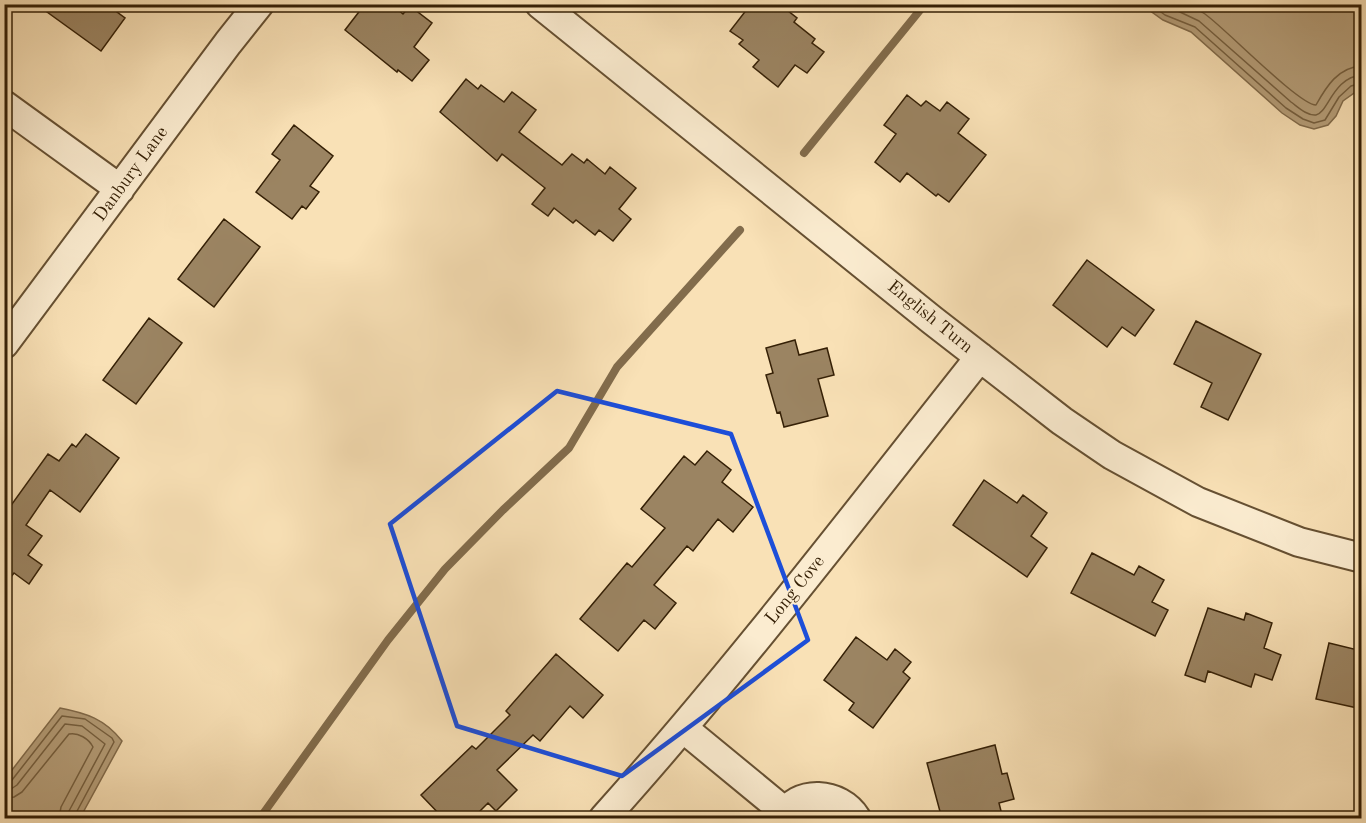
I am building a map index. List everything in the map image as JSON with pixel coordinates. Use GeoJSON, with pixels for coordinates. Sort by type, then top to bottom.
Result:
{"type":"FeatureCollection","features":[{"type":"Feature","properties":{"kind":"street","name":"Danbury Lane"},"geometry":{"type":"LineString","coordinates":[[4,344],[259,4]]}},
{"type":"Feature","properties":{"kind":"street","name":"English Turn"},"geometry":{"type":"LineString","coordinates":[[540,4],[980,357],[1062,421],[1112,455],[1198,502],[1299,542],[1362,558]]}},
{"type":"Feature","properties":{"kind":"street"},"geometry":{"type":"LineString","coordinates":[[4,105],[120,189]]}},
{"type":"Feature","properties":{"kind":"street","name":"Long Cove"},"geometry":{"type":"LineString","coordinates":[[604,819],[683,728],[980,357]]}},
{"type":"Feature","properties":{"kind":"street"},"geometry":{"type":"LineString","coordinates":[[683,728],[784,815],[800,801],[817,796],[836,799],[850,809],[856,819]]}},
{"type":"Feature","properties":{"kind":"highlighted area"},"geometry":{"type":"Polygon","coordinates":[[[557,391],[731,434],[808,640],[622,776],[457,726],[390,524],[557,391]]]}},
{"type":"Feature","properties":{"kind":"water"},"geometry":{"type":"Polygon","coordinates":[[[1142,5],[1361,5],[1361,88],[1343,101],[1336,116],[1328,125],[1314,129],[1300,125],[1282,113],[1191,32],[1163,20],[1142,5]]]}},
{"type":"Feature","properties":{"kind":"water"},"geometry":{"type":"Polygon","coordinates":[[[60,708],[78,712],[102,722],[122,741],[80,818],[5,818],[5,779],[60,708]]]}},
{"type":"Feature","properties":{"kind":"building"},"geometry":{"type":"Polygon","coordinates":[[[36,4],[106,4],[125,18],[101,51],[36,4]]]}},
{"type":"Feature","properties":{"kind":"building"},"geometry":{"type":"Polygon","coordinates":[[[365,4],[391,4],[403,14],[410,6],[432,23],[414,47],[429,60],[412,81],[398,70],[397,72],[345,30],[365,4]]]}},
{"type":"Feature","properties":{"kind":"building"},"geometry":{"type":"Polygon","coordinates":[[[751,4],[779,4],[797,18],[794,22],[815,39],[812,43],[824,52],[807,73],[795,65],[778,87],[753,67],[759,60],[739,44],[743,40],[730,31],[751,4]]]}},
{"type":"Feature","properties":{"kind":"building"},"geometry":{"type":"Polygon","coordinates":[[[466,79],[478,89],[481,85],[504,102],[512,92],[536,110],[519,132],[562,165],[572,154],[584,163],[587,159],[605,174],[610,167],[636,188],[619,209],[631,219],[613,241],[599,230],[595,235],[576,220],[573,223],[554,208],[548,216],[532,204],[545,188],[502,154],[497,161],[440,112],[466,79]]]}},
{"type":"Feature","properties":{"kind":"building"},"geometry":{"type":"Polygon","coordinates":[[[907,95],[921,106],[926,101],[940,111],[947,102],[969,119],[958,133],[986,155],[949,202],[938,194],[936,196],[907,173],[900,182],[875,162],[896,134],[884,125],[907,95]]]}},
{"type":"Feature","properties":{"kind":"building"},"geometry":{"type":"Polygon","coordinates":[[[294,125],[333,156],[310,186],[319,192],[306,209],[302,206],[292,219],[256,192],[280,160],[272,154],[294,125]]]}},
{"type":"Feature","properties":{"kind":"building"},"geometry":{"type":"Polygon","coordinates":[[[224,219],[260,247],[214,307],[178,279],[224,219]]]}},
{"type":"Feature","properties":{"kind":"building"},"geometry":{"type":"Polygon","coordinates":[[[1087,260],[1154,310],[1135,336],[1122,327],[1107,347],[1053,305],[1087,260]]]}},
{"type":"Feature","properties":{"kind":"building"},"geometry":{"type":"Polygon","coordinates":[[[149,318],[182,343],[136,404],[103,380],[149,318]]]}},
{"type":"Feature","properties":{"kind":"building"},"geometry":{"type":"Polygon","coordinates":[[[1196,321],[1261,354],[1228,420],[1201,407],[1212,383],[1174,364],[1196,321]]]}},
{"type":"Feature","properties":{"kind":"building"},"geometry":{"type":"Polygon","coordinates":[[[795,340],[799,355],[827,348],[834,375],[818,379],[828,416],[784,427],[780,412],[777,413],[766,375],[773,373],[766,348],[795,340]]]}},
{"type":"Feature","properties":{"kind":"building"},"geometry":{"type":"Polygon","coordinates":[[[86,434],[119,458],[80,512],[50,490],[26,525],[42,536],[28,555],[42,565],[29,584],[14,573],[4,586],[4,510],[7,511],[48,454],[59,461],[72,444],[76,447],[86,434]]]}},
{"type":"Feature","properties":{"kind":"building"},"geometry":{"type":"Polygon","coordinates":[[[707,451],[731,470],[722,482],[753,507],[733,532],[718,519],[693,551],[687,546],[654,585],[676,603],[655,629],[644,620],[618,651],[580,619],[627,563],[632,567],[665,528],[641,509],[684,456],[695,465],[707,451]]]}},
{"type":"Feature","properties":{"kind":"building"},"geometry":{"type":"Polygon","coordinates":[[[984,480],[1017,503],[1023,495],[1047,513],[1031,536],[1047,548],[1027,577],[953,525],[984,480]]]}},
{"type":"Feature","properties":{"kind":"building"},"geometry":{"type":"Polygon","coordinates":[[[1092,553],[1134,575],[1139,566],[1164,580],[1152,602],[1168,610],[1155,636],[1071,593],[1092,553]]]}},
{"type":"Feature","properties":{"kind":"building"},"geometry":{"type":"Polygon","coordinates":[[[1208,608],[1244,620],[1246,613],[1272,623],[1264,648],[1281,655],[1272,680],[1255,674],[1251,687],[1208,671],[1205,682],[1185,675],[1208,608]]]}},
{"type":"Feature","properties":{"kind":"building"},"geometry":{"type":"Polygon","coordinates":[[[856,637],[887,660],[895,649],[911,662],[903,672],[910,678],[873,728],[849,710],[854,703],[824,680],[856,637]]]}},
{"type":"Feature","properties":{"kind":"building"},"geometry":{"type":"Polygon","coordinates":[[[1329,643],[1362,651],[1362,709],[1316,699],[1329,643]]]}},
{"type":"Feature","properties":{"kind":"building"},"geometry":{"type":"Polygon","coordinates":[[[556,654],[603,695],[583,718],[570,706],[540,741],[533,735],[497,770],[517,790],[496,811],[488,803],[472,819],[444,819],[421,795],[472,746],[476,749],[510,715],[506,711],[556,654]]]}},
{"type":"Feature","properties":{"kind":"building"},"geometry":{"type":"Polygon","coordinates":[[[995,745],[1002,774],[1007,773],[1014,799],[999,803],[1003,819],[942,819],[927,763],[995,745]]]}},
{"type":"Feature","properties":{"kind":"waterway"},"geometry":{"type":"LineString","coordinates":[[804,153],[925,4]]}},
{"type":"Feature","properties":{"kind":"waterway"},"geometry":{"type":"LineString","coordinates":[[260,818],[388,640],[445,569],[569,448],[617,367],[740,230]]}}]}
